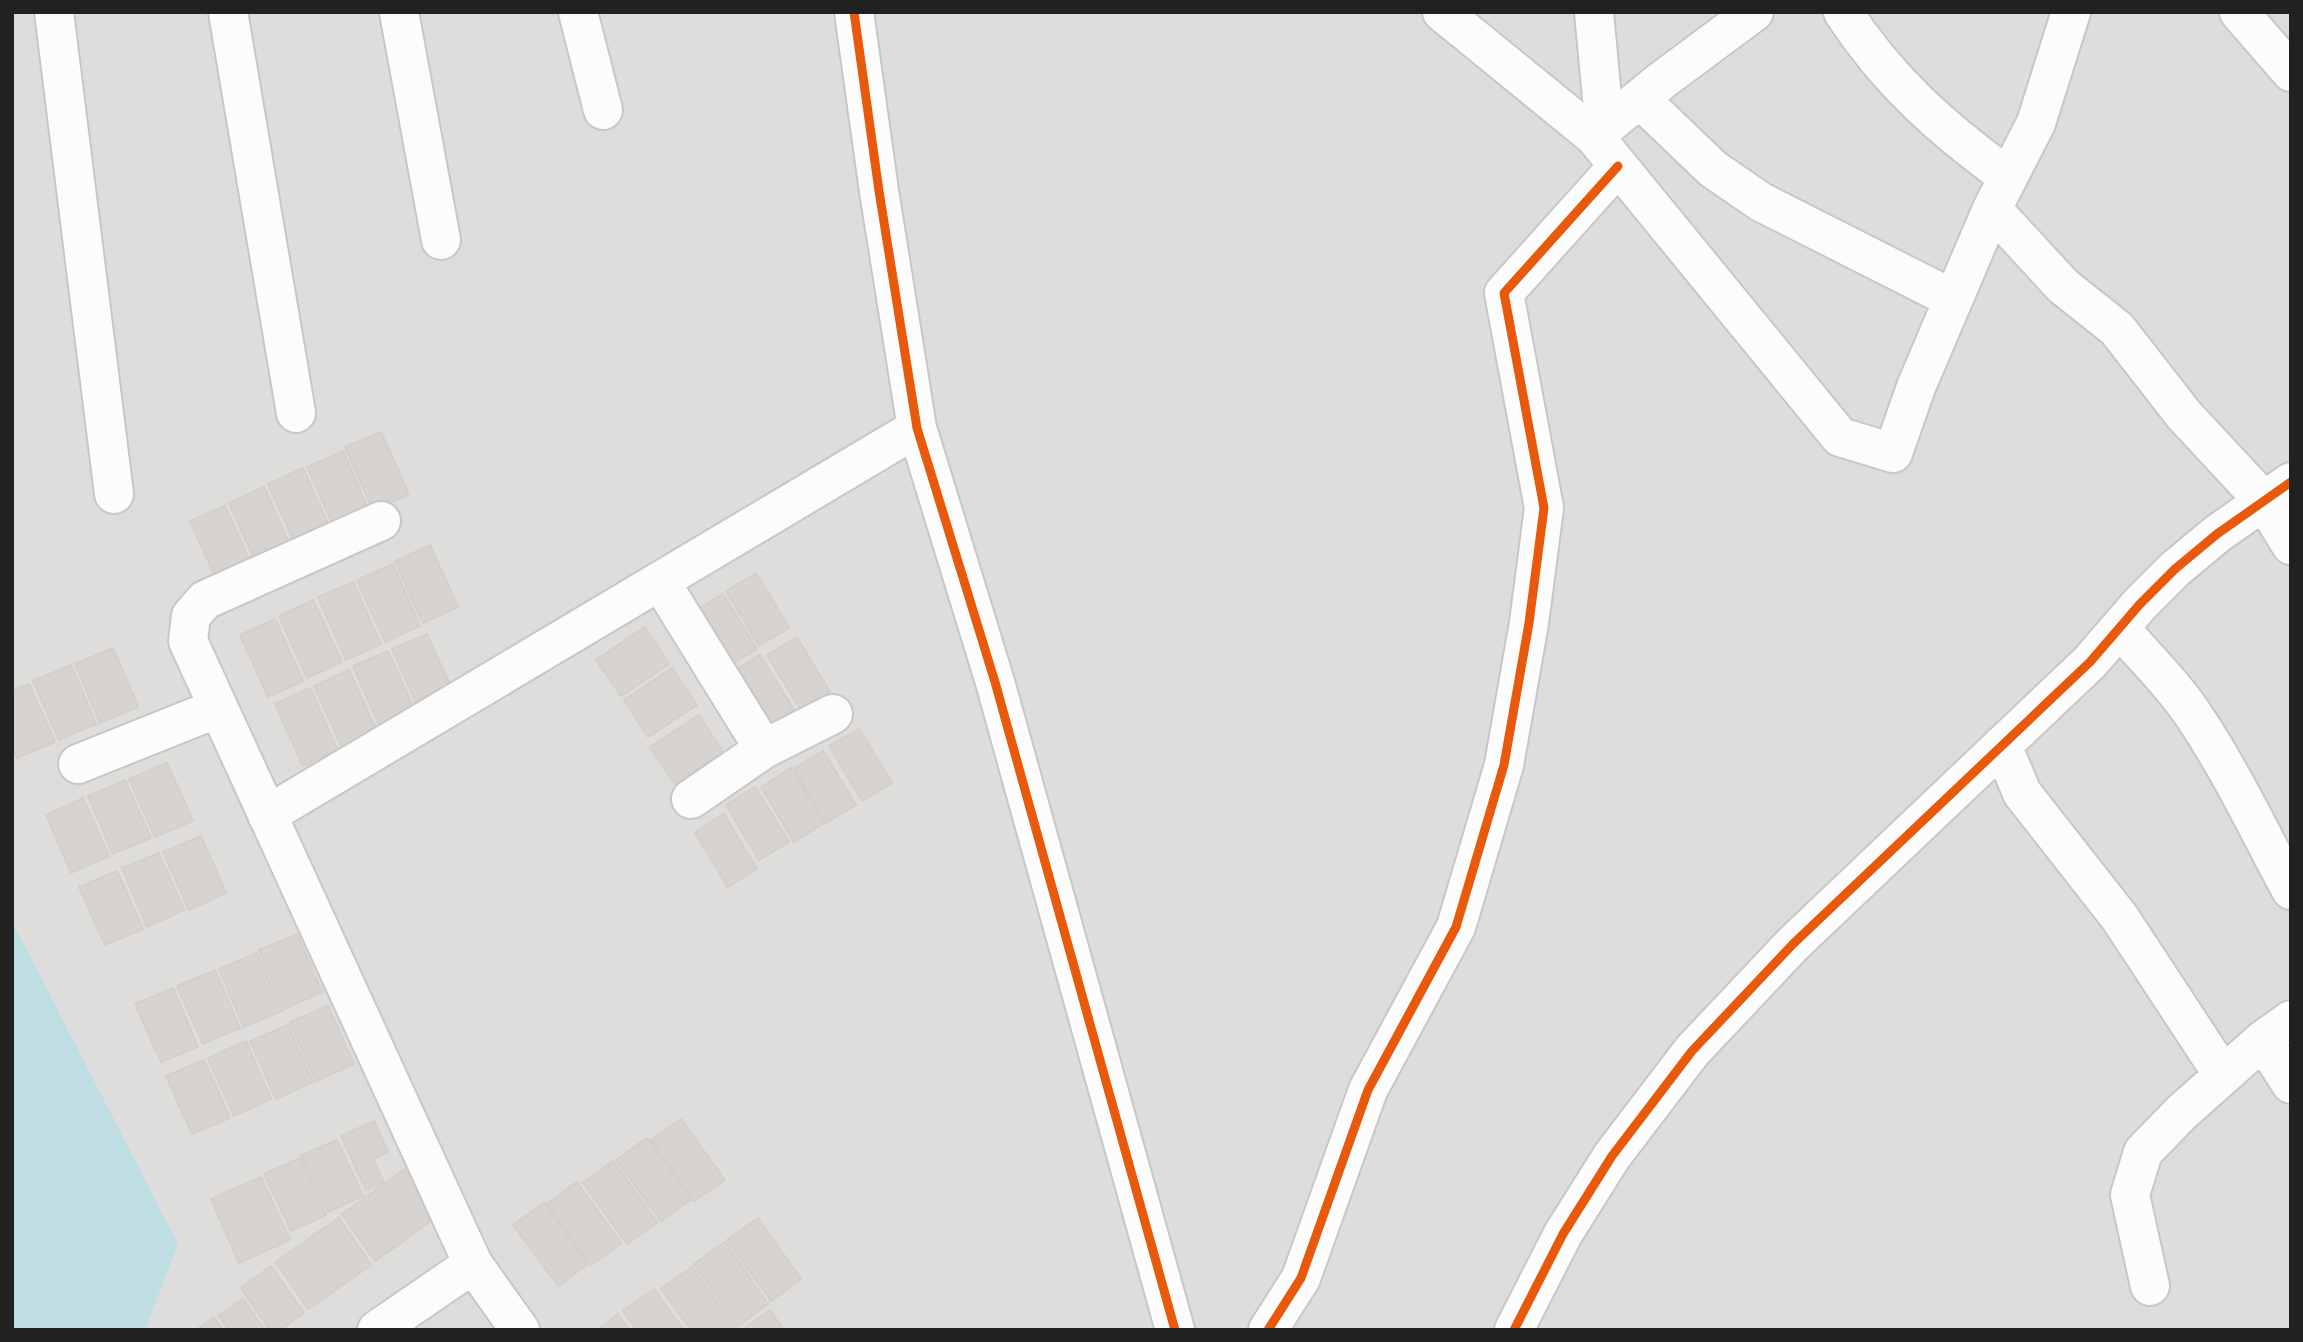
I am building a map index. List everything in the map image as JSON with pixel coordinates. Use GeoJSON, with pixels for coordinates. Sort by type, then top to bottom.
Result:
{"type":"FeatureCollection","features":[{"type":"Feature","properties":{"kind":"street"},"geometry":{"type":"LineString","coordinates":[[54,12],[114,494]]}},
{"type":"Feature","properties":{"kind":"street"},"geometry":{"type":"LineString","coordinates":[[228,12],[296,413]]}},
{"type":"Feature","properties":{"kind":"street"},"geometry":{"type":"LineString","coordinates":[[399,12],[441,240]]}},
{"type":"Feature","properties":{"kind":"street"},"geometry":{"type":"LineString","coordinates":[[578,12],[603,110]]}},
{"type":"Feature","properties":{"kind":"street"},"geometry":{"type":"LineString","coordinates":[[854,12],[917,428],[995,681],[1175,1330]]}},
{"type":"Feature","properties":{"kind":"street"},"geometry":{"type":"LineString","coordinates":[[1442,12],[1616,118],[1713,169],[1761,202],[1953,299]]}},
{"type":"Feature","properties":{"kind":"street"},"geometry":{"type":"LineString","coordinates":[[1594,12],[1602,98],[1616,118],[1618,166],[1840,437],[1893,453],[1916,387],[1953,299],[2000,192],[2036,124],[2071,12]]}},
{"type":"Feature","properties":{"kind":"street"},"geometry":{"type":"LineString","coordinates":[[1616,118],[1754,12]]}},
{"type":"Feature","properties":{"kind":"street"},"geometry":{"type":"LineString","coordinates":[[1843,12],[1884,70],[2000,192],[2063,286],[2117,330],[2184,415],[2277,491],[2291,545]]}},
{"type":"Feature","properties":{"kind":"street"},"geometry":{"type":"LineString","coordinates":[[2239,12],[2291,72]]}},
{"type":"Feature","properties":{"kind":"street"},"geometry":{"type":"LineString","coordinates":[[1268,1330],[1301,1278],[1367,1090],[1456,927],[1504,765],[1530,623],[1544,508],[1504,293],[1618,166]]}},
{"type":"Feature","properties":{"kind":"street"},"geometry":{"type":"LineString","coordinates":[[267,815],[917,428]]}},
{"type":"Feature","properties":{"kind":"street"},"geometry":{"type":"LineString","coordinates":[[1514,1330],[1563,1234],[1612,1156],[1692,1051],[1793,944],[2082,670],[2175,569],[2217,534],[2277,491]]}},
{"type":"Feature","properties":{"kind":"street"},"geometry":{"type":"LineString","coordinates":[[381,521],[205,600],[191,616],[188,641],[473,1264],[520,1330]]}},
{"type":"Feature","properties":{"kind":"street"},"geometry":{"type":"LineString","coordinates":[[660,581],[764,749]]}},
{"type":"Feature","properties":{"kind":"street"},"geometry":{"type":"LineString","coordinates":[[2120,628],[2170,682],[2197,719],[2291,890]]}},
{"type":"Feature","properties":{"kind":"street"},"geometry":{"type":"LineString","coordinates":[[78,764],[218,708]]}},
{"type":"Feature","properties":{"kind":"street"},"geometry":{"type":"LineString","coordinates":[[691,799],[764,749],[833,714]]}},
{"type":"Feature","properties":{"kind":"street"},"geometry":{"type":"LineString","coordinates":[[2002,745],[2022,793],[2120,918],[2223,1075]]}},
{"type":"Feature","properties":{"kind":"street"},"geometry":{"type":"LineString","coordinates":[[2151,1286],[2130,1195],[2143,1152],[2223,1075],[2277,1030],[2291,1084]]}},
{"type":"Feature","properties":{"kind":"street"},"geometry":{"type":"LineString","coordinates":[[377,1330],[473,1264]]}},
{"type":"Feature","properties":{"kind":"shaded area"},"geometry":{"type":"Polygon","coordinates":[[[12,12],[2291,12],[2291,1330],[12,1330],[12,12]]]}},
{"type":"Feature","properties":{"kind":"water"},"geometry":{"type":"Polygon","coordinates":[[[12,921],[178,1244],[145,1330],[12,1330],[12,921]]]}},
{"type":"Feature","properties":{"kind":"building"},"geometry":{"type":"Polygon","coordinates":[[[381,432],[409,494],[373,510],[345,447],[381,432]]]}},
{"type":"Feature","properties":{"kind":"building"},"geometry":{"type":"Polygon","coordinates":[[[343,451],[370,513],[335,529],[307,467],[343,451]]]}},
{"type":"Feature","properties":{"kind":"building"},"geometry":{"type":"Polygon","coordinates":[[[303,468],[331,530],[296,546],[268,484],[303,468]]]}},
{"type":"Feature","properties":{"kind":"building"},"geometry":{"type":"Polygon","coordinates":[[[264,487],[292,549],[257,565],[229,503],[264,487]]]}},
{"type":"Feature","properties":{"kind":"building"},"geometry":{"type":"Polygon","coordinates":[[[225,506],[253,568],[218,583],[190,521],[225,506]]]}},
{"type":"Feature","properties":{"kind":"building"},"geometry":{"type":"Polygon","coordinates":[[[430,545],[458,607],[423,623],[395,561],[430,545]]]}},
{"type":"Feature","properties":{"kind":"building"},"geometry":{"type":"Polygon","coordinates":[[[393,564],[420,626],[385,642],[357,580],[393,564]]]}},
{"type":"Feature","properties":{"kind":"building"},"geometry":{"type":"Polygon","coordinates":[[[756,573],[789,628],[759,646],[726,591],[756,573]]]}},
{"type":"Feature","properties":{"kind":"building"},"geometry":{"type":"Polygon","coordinates":[[[353,582],[381,644],[346,660],[318,597],[353,582]]]}},
{"type":"Feature","properties":{"kind":"building"},"geometry":{"type":"Polygon","coordinates":[[[723,594],[757,649],[727,667],[694,612],[723,594]]]}},
{"type":"Feature","properties":{"kind":"building"},"geometry":{"type":"Polygon","coordinates":[[[313,600],[342,662],[307,678],[279,616],[313,600]]]}},
{"type":"Feature","properties":{"kind":"building"},"geometry":{"type":"Polygon","coordinates":[[[275,619],[303,681],[268,697],[240,635],[275,619]]]}},
{"type":"Feature","properties":{"kind":"building"},"geometry":{"type":"Polygon","coordinates":[[[645,627],[669,664],[621,696],[596,660],[645,627]]]}},
{"type":"Feature","properties":{"kind":"building"},"geometry":{"type":"Polygon","coordinates":[[[427,634],[455,696],[420,711],[392,649],[427,634]]]}},
{"type":"Feature","properties":{"kind":"building"},"geometry":{"type":"Polygon","coordinates":[[[797,637],[830,692],[801,710],[767,655],[797,637]]]}},
{"type":"Feature","properties":{"kind":"building"},"geometry":{"type":"Polygon","coordinates":[[[113,648],[138,707],[100,723],[75,664],[113,648]]]}},
{"type":"Feature","properties":{"kind":"building"},"geometry":{"type":"Polygon","coordinates":[[[388,651],[416,713],[381,729],[353,666],[388,651]]]}},
{"type":"Feature","properties":{"kind":"building"},"geometry":{"type":"Polygon","coordinates":[[[760,655],[794,710],[764,728],[731,673],[760,655]]]}},
{"type":"Feature","properties":{"kind":"building"},"geometry":{"type":"Polygon","coordinates":[[[71,665],[96,724],[59,740],[33,681],[71,665]]]}},
{"type":"Feature","properties":{"kind":"building"},"geometry":{"type":"Polygon","coordinates":[[[672,668],[697,705],[648,737],[624,700],[672,668]]]}},
{"type":"Feature","properties":{"kind":"building"},"geometry":{"type":"Polygon","coordinates":[[[349,670],[377,732],[342,747],[314,686],[349,670]]]}},
{"type":"Feature","properties":{"kind":"building"},"geometry":{"type":"Polygon","coordinates":[[[29,684],[55,742],[17,758],[12,748],[12,691],[29,684]]]}},
{"type":"Feature","properties":{"kind":"building"},"geometry":{"type":"Polygon","coordinates":[[[310,688],[338,751],[303,766],[275,704],[310,688]]]}},
{"type":"Feature","properties":{"kind":"building"},"geometry":{"type":"Polygon","coordinates":[[[699,715],[723,752],[675,784],[650,747],[699,715]]]}},
{"type":"Feature","properties":{"kind":"building"},"geometry":{"type":"Polygon","coordinates":[[[859,729],[892,783],[862,801],[829,746],[859,729]]]}},
{"type":"Feature","properties":{"kind":"building"},"geometry":{"type":"Polygon","coordinates":[[[823,751],[856,805],[826,823],[794,769],[823,751]]]}},
{"type":"Feature","properties":{"kind":"building"},"geometry":{"type":"Polygon","coordinates":[[[167,763],[193,821],[155,837],[129,779],[167,763]]]}},
{"type":"Feature","properties":{"kind":"building"},"geometry":{"type":"Polygon","coordinates":[[[791,768],[824,823],[794,842],[761,787],[791,768]]]}},
{"type":"Feature","properties":{"kind":"building"},"geometry":{"type":"Polygon","coordinates":[[[125,780],[151,838],[113,854],[88,796],[125,780]]]}},
{"type":"Feature","properties":{"kind":"building"},"geometry":{"type":"Polygon","coordinates":[[[755,787],[789,842],[759,860],[726,805],[755,787]]]}},
{"type":"Feature","properties":{"kind":"building"},"geometry":{"type":"Polygon","coordinates":[[[83,798],[109,856],[71,873],[46,815],[83,798]]]}},
{"type":"Feature","properties":{"kind":"building"},"geometry":{"type":"Polygon","coordinates":[[[724,814],[757,869],[728,887],[695,832],[724,814]]]}},
{"type":"Feature","properties":{"kind":"building"},"geometry":{"type":"Polygon","coordinates":[[[201,836],[226,893],[189,910],[163,852],[201,836]]]}},
{"type":"Feature","properties":{"kind":"building"},"geometry":{"type":"Polygon","coordinates":[[[159,853],[184,910],[147,927],[122,868],[159,853]]]}},
{"type":"Feature","properties":{"kind":"building"},"geometry":{"type":"Polygon","coordinates":[[[117,871],[143,929],[105,945],[79,887],[117,871]]]}},
{"type":"Feature","properties":{"kind":"building"},"geometry":{"type":"Polygon","coordinates":[[[297,934],[322,992],[284,1009],[259,950],[297,934]]]}},
{"type":"Feature","properties":{"kind":"building"},"geometry":{"type":"Polygon","coordinates":[[[257,953],[282,1011],[244,1027],[219,969],[257,953]]]}},
{"type":"Feature","properties":{"kind":"building"},"geometry":{"type":"Polygon","coordinates":[[[215,970],[240,1028],[203,1044],[177,986],[215,970]]]}},
{"type":"Feature","properties":{"kind":"building"},"geometry":{"type":"Polygon","coordinates":[[[173,988],[198,1047],[161,1062],[135,1004],[173,988]]]}},
{"type":"Feature","properties":{"kind":"building"},"geometry":{"type":"Polygon","coordinates":[[[328,1006],[354,1064],[316,1081],[290,1022],[328,1006]]]}},
{"type":"Feature","properties":{"kind":"building"},"geometry":{"type":"Polygon","coordinates":[[[288,1025],[313,1082],[276,1099],[250,1041],[288,1025]]]}},
{"type":"Feature","properties":{"kind":"building"},"geometry":{"type":"Polygon","coordinates":[[[246,1041],[271,1099],[234,1116],[208,1058],[246,1041]]]}},
{"type":"Feature","properties":{"kind":"building"},"geometry":{"type":"Polygon","coordinates":[[[204,1060],[230,1118],[192,1134],[166,1076],[204,1060]]]}},
{"type":"Feature","properties":{"kind":"building"},"geometry":{"type":"Polygon","coordinates":[[[681,1119],[725,1180],[694,1201],[651,1140],[681,1119]]]}},
{"type":"Feature","properties":{"kind":"building"},"geometry":{"type":"Polygon","coordinates":[[[374,1121],[388,1152],[373,1159],[384,1182],[366,1190],[341,1136],[374,1121]]]}},
{"type":"Feature","properties":{"kind":"building"},"geometry":{"type":"Polygon","coordinates":[[[647,1138],[691,1199],[661,1221],[616,1160],[647,1138]]]}},
{"type":"Feature","properties":{"kind":"building"},"geometry":{"type":"Polygon","coordinates":[[[337,1140],[363,1196],[328,1212],[301,1155],[337,1140]]]}},
{"type":"Feature","properties":{"kind":"building"},"geometry":{"type":"Polygon","coordinates":[[[300,1158],[326,1215],[291,1231],[264,1174],[300,1158]]]}},
{"type":"Feature","properties":{"kind":"building"},"geometry":{"type":"Polygon","coordinates":[[[613,1161],[657,1222],[627,1244],[583,1183],[613,1161]]]}},
{"type":"Feature","properties":{"kind":"building"},"geometry":{"type":"Polygon","coordinates":[[[405,1169],[437,1216],[407,1238],[374,1191],[405,1169]]]}},
{"type":"Feature","properties":{"kind":"building"},"geometry":{"type":"Polygon","coordinates":[[[261,1177],[290,1240],[239,1263],[211,1199],[261,1177]]]}},
{"type":"Feature","properties":{"kind":"building"},"geometry":{"type":"Polygon","coordinates":[[[577,1182],[621,1243],[591,1265],[547,1204],[577,1182]]]}},
{"type":"Feature","properties":{"kind":"building"},"geometry":{"type":"Polygon","coordinates":[[[372,1193],[405,1240],[375,1261],[342,1214],[372,1193]]]}},
{"type":"Feature","properties":{"kind":"building"},"geometry":{"type":"Polygon","coordinates":[[[544,1203],[588,1264],[558,1286],[513,1225],[544,1203]]]}},
{"type":"Feature","properties":{"kind":"building"},"geometry":{"type":"Polygon","coordinates":[[[339,1218],[371,1265],[341,1286],[308,1239],[339,1218]]]}},
{"type":"Feature","properties":{"kind":"building"},"geometry":{"type":"Polygon","coordinates":[[[758,1218],[801,1279],[771,1301],[727,1240],[758,1218]]]}},
{"type":"Feature","properties":{"kind":"building"},"geometry":{"type":"Polygon","coordinates":[[[306,1241],[339,1288],[308,1309],[276,1262],[306,1241]]]}},
{"type":"Feature","properties":{"kind":"building"},"geometry":{"type":"Polygon","coordinates":[[[725,1242],[768,1304],[738,1326],[694,1264],[725,1242]]]}},
{"type":"Feature","properties":{"kind":"building"},"geometry":{"type":"Polygon","coordinates":[[[271,1266],[304,1313],[280,1330],[270,1330],[241,1288],[271,1266]]]}},
{"type":"Feature","properties":{"kind":"building"},"geometry":{"type":"Polygon","coordinates":[[[692,1267],[736,1328],[691,1330],[661,1289],[692,1267]]]}},
{"type":"Feature","properties":{"kind":"building"},"geometry":{"type":"Polygon","coordinates":[[[654,1289],[684,1330],[637,1330],[623,1311],[654,1289]]]}},
{"type":"Feature","properties":{"kind":"building"},"geometry":{"type":"Polygon","coordinates":[[[243,1299],[265,1330],[229,1330],[219,1316],[243,1299]]]}},
{"type":"Feature","properties":{"kind":"building"},"geometry":{"type":"Polygon","coordinates":[[[770,1310],[784,1330],[742,1330],[770,1310]]]}},
{"type":"Feature","properties":{"kind":"building"},"geometry":{"type":"Polygon","coordinates":[[[618,1314],[629,1330],[597,1330],[618,1314]]]}},
{"type":"Feature","properties":{"kind":"building"},"geometry":{"type":"Polygon","coordinates":[[[214,1317],[223,1330],[196,1330],[214,1317]]]}},
{"type":"Feature","properties":{"kind":"cycle path"},"geometry":{"type":"LineString","coordinates":[[854,12],[917,428],[995,682],[1175,1330]]}},
{"type":"Feature","properties":{"kind":"cycle path"},"geometry":{"type":"LineString","coordinates":[[1268,1330],[1301,1278],[1368,1090],[1456,927],[1504,765],[1529,623],[1544,508],[1504,293],[1618,166]]}},
{"type":"Feature","properties":{"kind":"cycle path"},"geometry":{"type":"LineString","coordinates":[[1514,1330],[1563,1234],[1612,1156],[1692,1051],[1793,944],[2090,662],[2140,604],[2175,569],[2217,534],[2291,482]]}}]}
